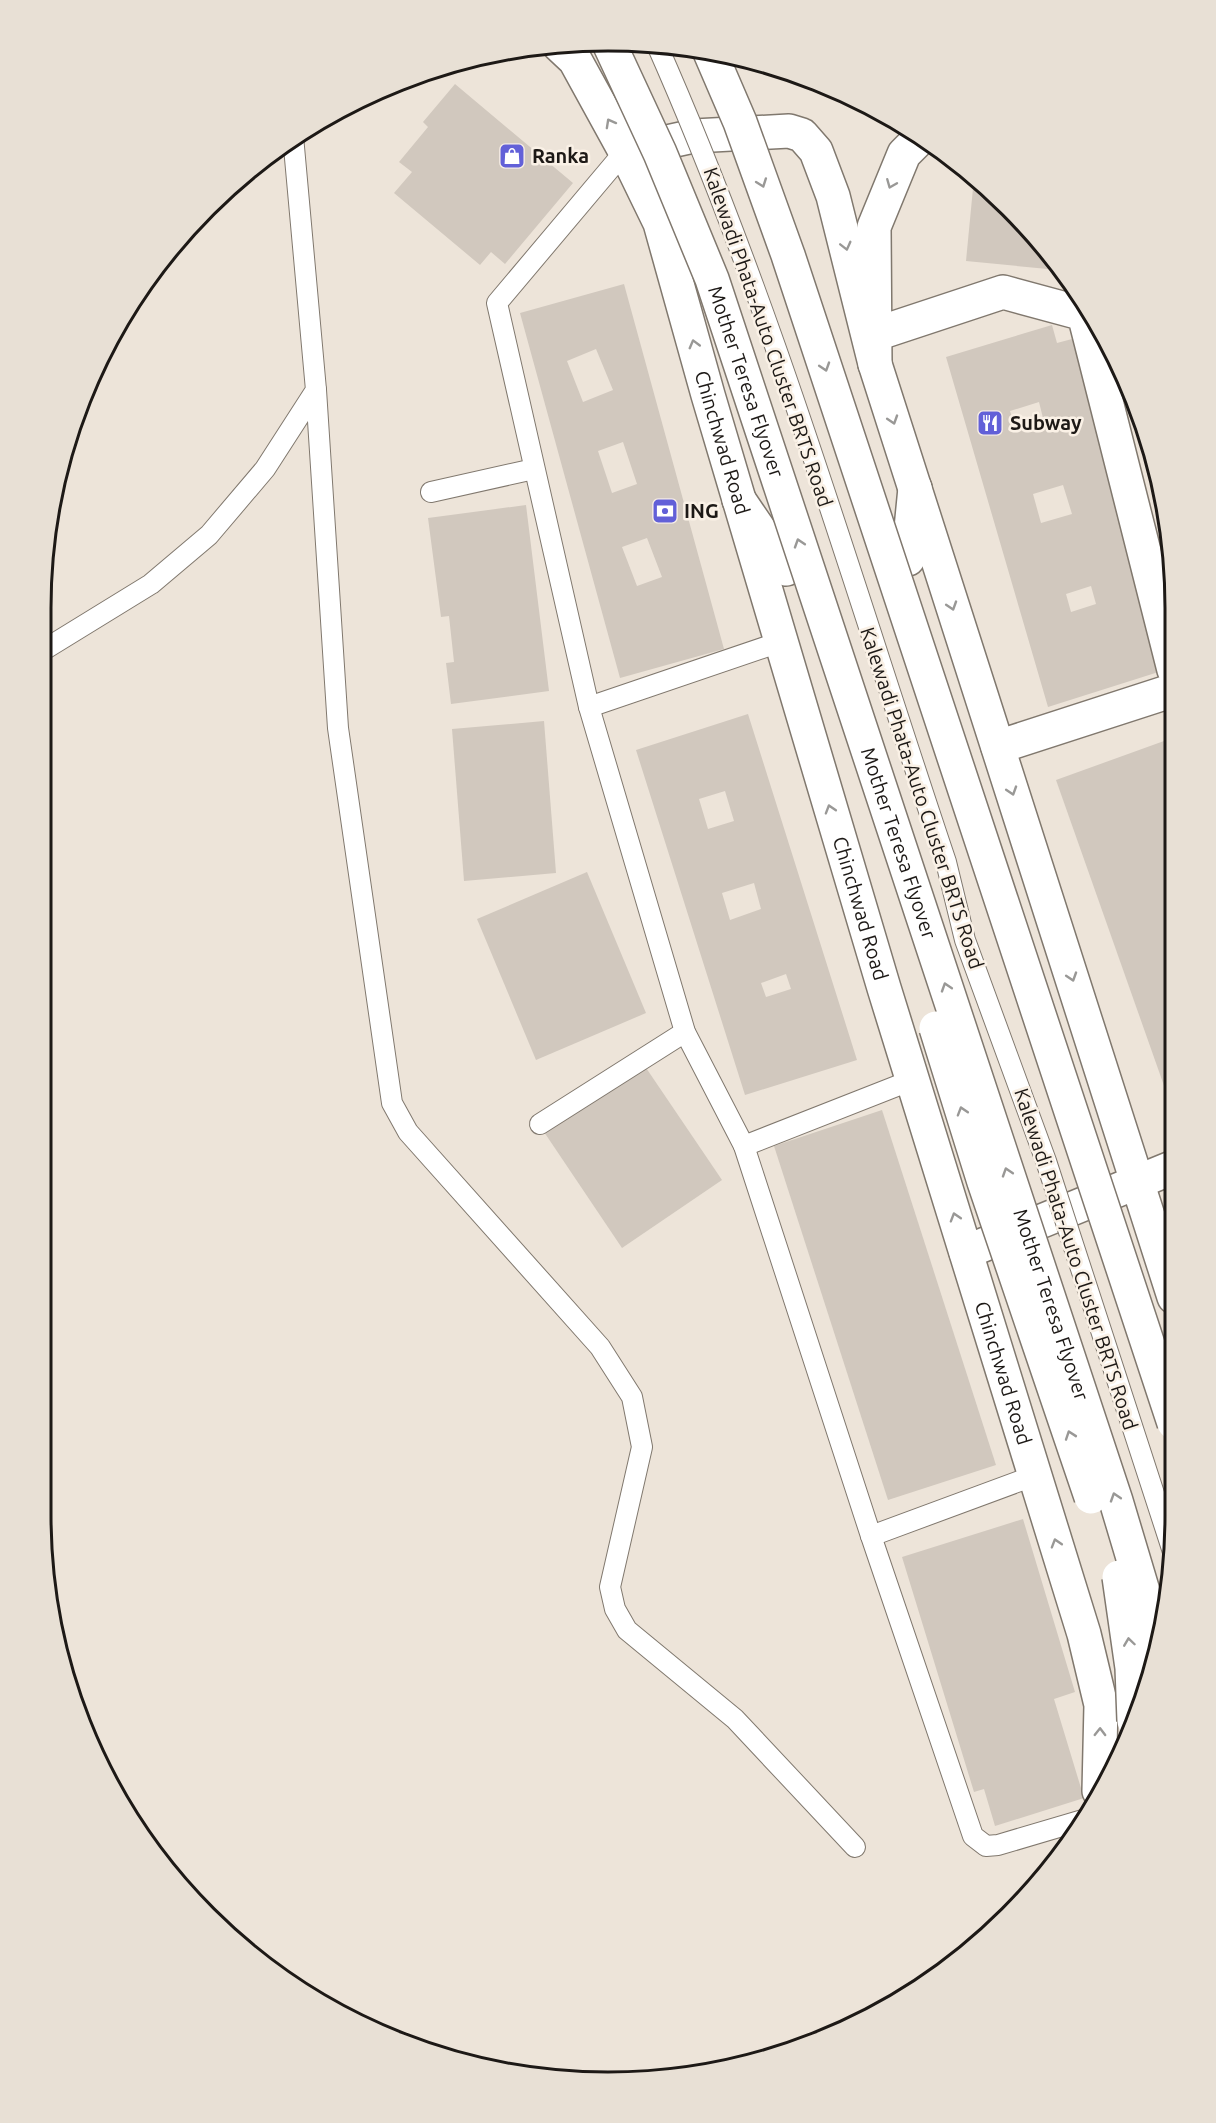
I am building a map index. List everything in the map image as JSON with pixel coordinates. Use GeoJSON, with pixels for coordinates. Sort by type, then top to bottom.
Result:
{"type":"FeatureCollection","features":[{"type":"Feature","properties":{"kind":"main road","name":"Mother Teresa Flyover"},"geometry":{"type":"LineString","coordinates":[[613,51],[660,153],[712,279],[1116,1501],[1145,1598],[1151,1637]]}},
{"type":"Feature","properties":{"kind":"main road","name":"Chinchwad Road"},"geometry":{"type":"LineString","coordinates":[[567,53],[575,60],[626,151],[660,223],[780,642],[912,1080],[1084,1634],[1101,1705],[1100,1775]]}},
{"type":"Feature","properties":{"kind":"main road"},"geometry":{"type":"LineString","coordinates":[[714,61],[740,122],[788,255],[1165,1396]]}},
{"type":"Feature","properties":{"kind":"main road"},"geometry":{"type":"LineString","coordinates":[[626,151],[694,136],[789,131],[802,135],[816,151],[833,196],[915,488],[1165,1269]]}},
{"type":"Feature","properties":{"kind":"main road"},"geometry":{"type":"LineString","coordinates":[[875,349],[874,227],[904,154],[915,143]]}},
{"type":"Feature","properties":{"kind":"main road"},"geometry":{"type":"LineString","coordinates":[[875,349],[1003,292],[1079,313]]}},
{"type":"Feature","properties":{"kind":"main road"},"geometry":{"type":"LineString","coordinates":[[1087,325],[1165,634]]}},
{"type":"Feature","properties":{"kind":"main road"},"geometry":{"type":"LineString","coordinates":[[915,488],[908,559],[1081,1090],[1165,1335]]}},
{"type":"Feature","properties":{"kind":"main road"},"geometry":{"type":"LineString","coordinates":[[739,500],[786,569],[906,931],[984,1182],[1120,1579],[1132,1668],[1133,1699]]}},
{"type":"Feature","properties":{"kind":"main road"},"geometry":{"type":"LineString","coordinates":[[998,747],[1165,693]]}},
{"type":"Feature","properties":{"kind":"main road"},"geometry":{"type":"LineString","coordinates":[[966,1252],[1165,1170]]}},
{"type":"Feature","properties":{"kind":"lane","name":"Kalewadi Phata-Auto Cluster BRTS Road"},"geometry":{"type":"LineString","coordinates":[[661,54],[716,186],[758,298],[946,862],[965,940],[1046,1161],[1165,1527]]}},
{"type":"Feature","properties":{"kind":"lane"},"geometry":{"type":"LineString","coordinates":[[294,148],[316,390],[338,728],[392,1103],[408,1132],[600,1347],[632,1397],[642,1447],[610,1587],[615,1609],[627,1630],[735,1719],[855,1847]]}},
{"type":"Feature","properties":{"kind":"lane"},"geometry":{"type":"LineString","coordinates":[[626,151],[497,303],[589,707],[685,1032],[744,1146],[871,1536],[973,1836],[986,1846],[998,1845],[1071,1823]]}},
{"type":"Feature","properties":{"kind":"lane"},"geometry":{"type":"LineString","coordinates":[[51,645],[151,584],[209,535],[265,469],[316,390]]}},
{"type":"Feature","properties":{"kind":"lane"},"geometry":{"type":"LineString","coordinates":[[431,492],[534,469]]}},
{"type":"Feature","properties":{"kind":"lane"},"geometry":{"type":"LineString","coordinates":[[589,707],[780,642]]}},
{"type":"Feature","properties":{"kind":"lane"},"geometry":{"type":"LineString","coordinates":[[540,1124],[685,1032]]}},
{"type":"Feature","properties":{"kind":"lane"},"geometry":{"type":"LineString","coordinates":[[744,1146],[912,1080]]}},
{"type":"Feature","properties":{"kind":"lane"},"geometry":{"type":"LineString","coordinates":[[871,1536],[1036,1475]]}},
{"type":"Feature","properties":{"kind":"building"},"geometry":{"type":"Polygon","coordinates":[[[455,84],[573,183],[505,264],[491,252],[480,265],[394,193],[412,172],[399,162],[428,127],[423,122],[455,84]]]}},
{"type":"Feature","properties":{"kind":"building"},"geometry":{"type":"Polygon","coordinates":[[[973,187],[1002,214],[1050,269],[966,261],[973,187]]]}},
{"type":"Feature","properties":{"kind":"building"},"geometry":{"type":"Polygon","coordinates":[[[624,284],[724,649],[620,678],[520,313],[624,284]],[[596,349],[567,361],[583,402],[613,390],[596,349]],[[623,442],[598,451],[612,493],[637,484],[623,442]],[[647,538],[622,547],[637,586],[662,577],[647,538]]]}},
{"type":"Feature","properties":{"kind":"building"},"geometry":{"type":"Polygon","coordinates":[[[1052,325],[1057,343],[1072,339],[1165,659],[1165,670],[1048,707],[946,357],[1052,325]],[[1039,402],[1010,411],[1016,430],[1044,422],[1039,402]],[[1063,485],[1033,494],[1041,523],[1072,514],[1063,485]],[[1091,586],[1066,594],[1071,612],[1096,604],[1091,586]]]}},
{"type":"Feature","properties":{"kind":"building"},"geometry":{"type":"Polygon","coordinates":[[[526,505],[549,691],[451,704],[446,663],[454,662],[449,616],[441,617],[428,518],[526,505]]]}},
{"type":"Feature","properties":{"kind":"building"},"geometry":{"type":"Polygon","coordinates":[[[748,714],[857,1060],[745,1095],[636,750],[748,714]],[[725,791],[699,799],[708,829],[734,821],[725,791]],[[754,883],[722,893],[730,920],[761,909],[754,883]],[[786,974],[761,983],[766,997],[791,989],[786,974]]]}},
{"type":"Feature","properties":{"kind":"building"},"geometry":{"type":"Polygon","coordinates":[[[544,721],[556,873],[464,881],[452,729],[544,721]]]}},
{"type":"Feature","properties":{"kind":"building"},"geometry":{"type":"Polygon","coordinates":[[[1164,741],[1165,1089],[1056,780],[1164,741]]]}},
{"type":"Feature","properties":{"kind":"building"},"geometry":{"type":"Polygon","coordinates":[[[587,872],[646,1013],[536,1060],[477,919],[587,872]]]}},
{"type":"Feature","properties":{"kind":"building"},"geometry":{"type":"Polygon","coordinates":[[[638,1056],[722,1180],[622,1248],[538,1123],[638,1056]]]}},
{"type":"Feature","properties":{"kind":"building"},"geometry":{"type":"Polygon","coordinates":[[[882,1110],[996,1465],[888,1500],[774,1146],[882,1110]]]}},
{"type":"Feature","properties":{"kind":"building"},"geometry":{"type":"Polygon","coordinates":[[[1023,1519],[1075,1692],[1054,1699],[1084,1798],[995,1826],[984,1789],[974,1792],[902,1557],[1023,1519]]]}},
{"type":"Feature","properties":{"kind":"place","name":"Ranka"},"geometry":{"type":"Point","coordinates":[512,156]}},
{"type":"Feature","properties":{"kind":"place","name":"Subway"},"geometry":{"type":"Point","coordinates":[990,423]}},
{"type":"Feature","properties":{"kind":"place","name":"ING"},"geometry":{"type":"Point","coordinates":[665,511]}}]}
